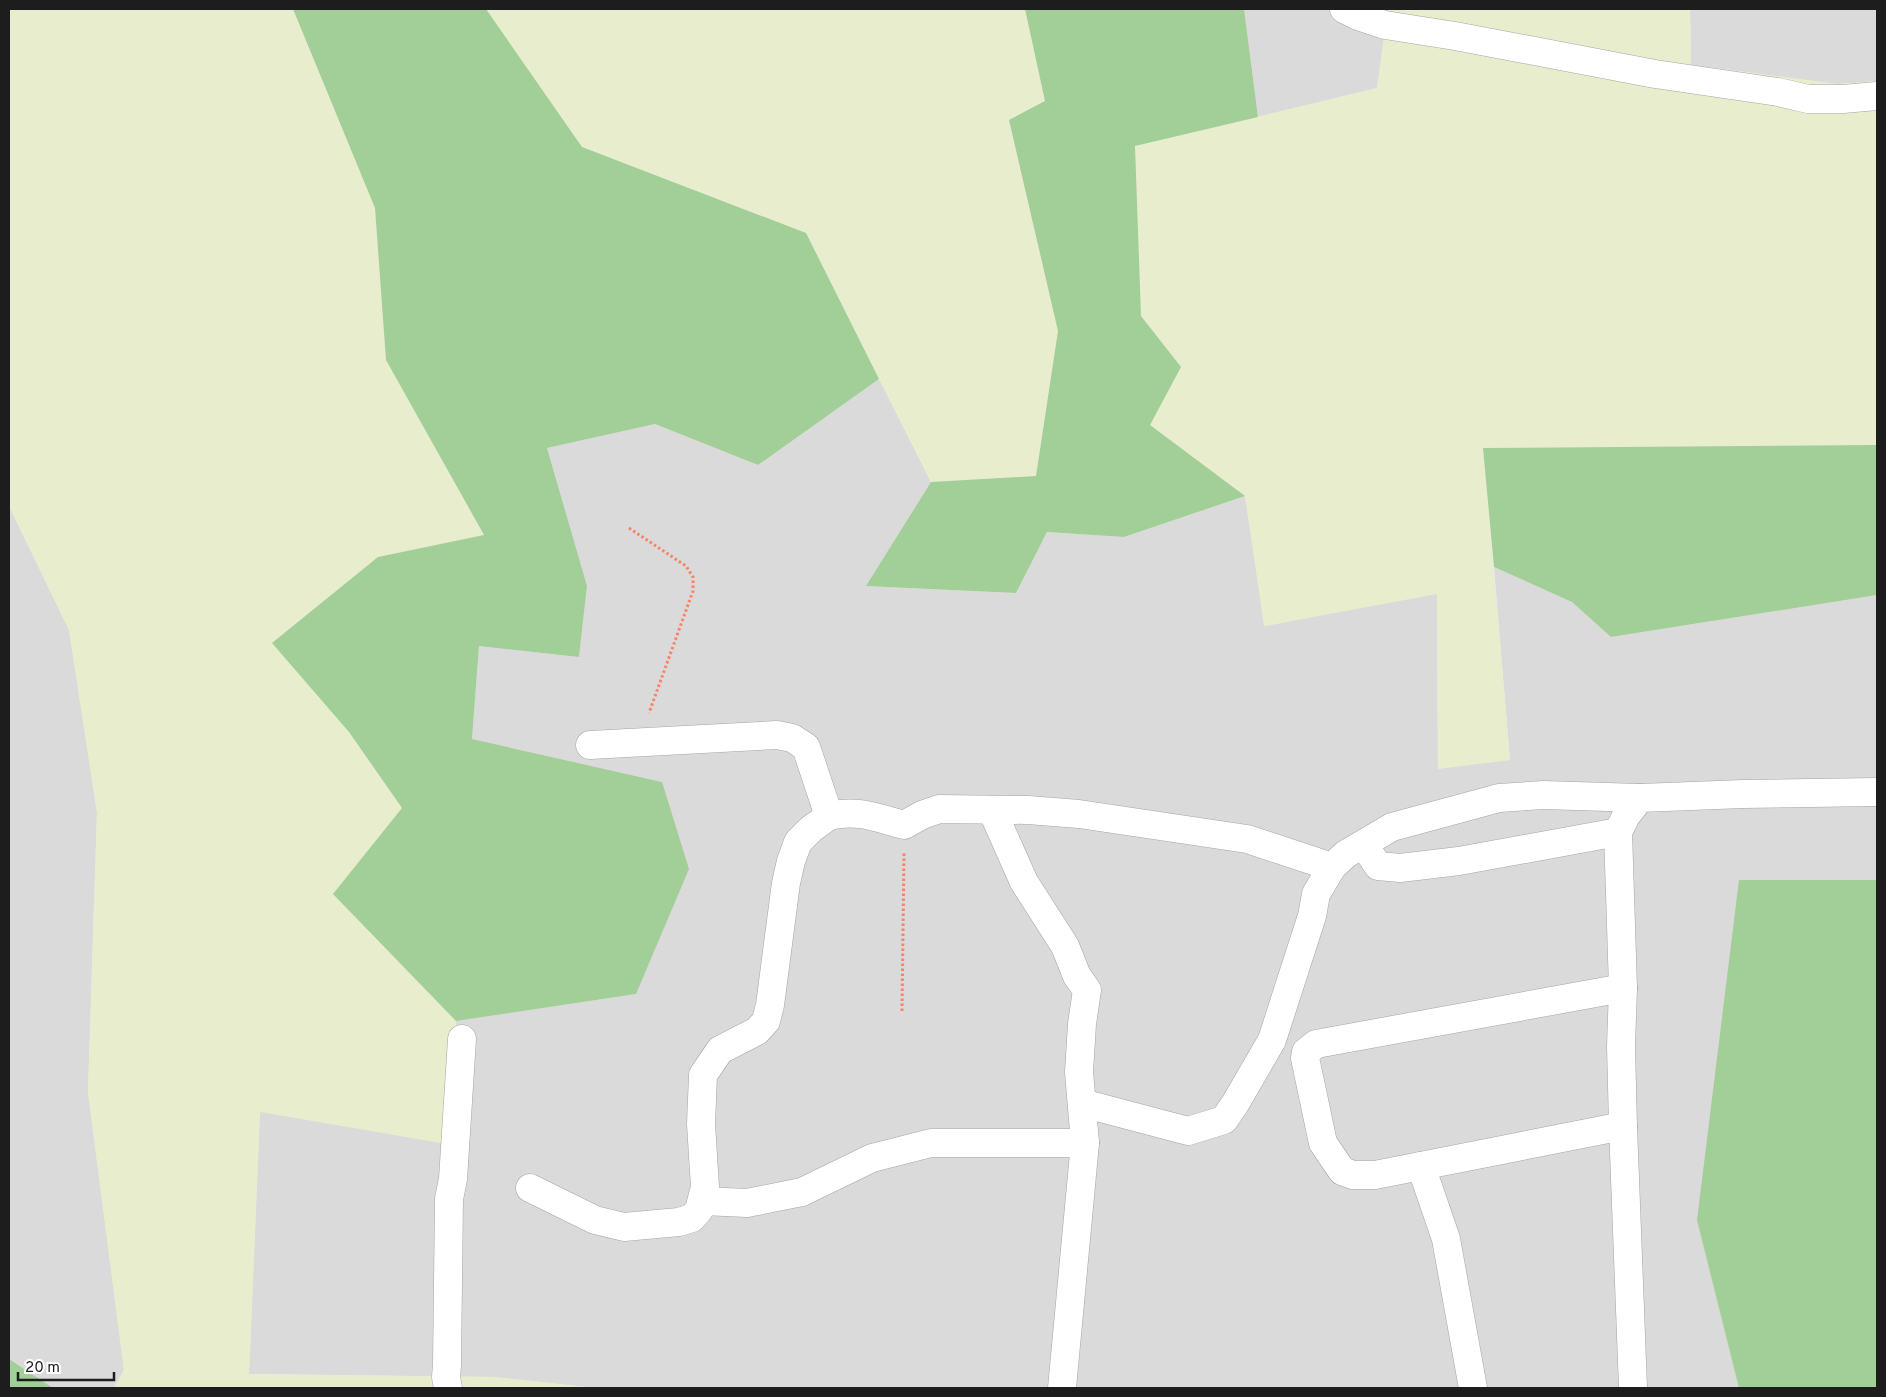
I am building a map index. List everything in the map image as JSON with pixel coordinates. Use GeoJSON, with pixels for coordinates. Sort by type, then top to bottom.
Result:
{"type":"FeatureCollection","features":[{"type":"Feature","properties":{"kind":"street"},"geometry":{"type":"LineString","coordinates":[[1344,9],[1385,25],[1455,36],[1656,74],[1778,92],[1808,99],[1877,96]]}},
{"type":"Feature","properties":{"kind":"street"},"geometry":{"type":"LineString","coordinates":[[590,745],[777,735],[792,738],[806,748],[829,816]]}},
{"type":"Feature","properties":{"kind":"street"},"geometry":{"type":"LineString","coordinates":[[1082,1103],[1188,1132],[1224,1120],[1272,1040],[1312,916],[1316,894],[1332,867],[1346,854],[1392,828],[1499,798],[1543,795],[1640,798],[1877,792]]}},
{"type":"Feature","properties":{"kind":"street"},"geometry":{"type":"LineString","coordinates":[[1633,1388],[1623,1126],[1621,1046],[1623,988],[1618,832],[1626,816],[1640,798]]}},
{"type":"Feature","properties":{"kind":"street"},"geometry":{"type":"LineString","coordinates":[[530,1188],[595,1220],[624,1227],[679,1222],[692,1218],[699,1210],[703,1201],[705,1187],[701,1124],[703,1075],[720,1050],[757,1031],[766,1021],[770,1005],[786,882],[791,861],[798,842],[811,828],[829,816],[844,812],[862,813],[904,825],[938,809],[1028,810],[1079,814],[1247,839],[1332,867]]}},
{"type":"Feature","properties":{"kind":"street"},"geometry":{"type":"LineString","coordinates":[[992,810],[1024,882],[1065,946],[1077,976],[1087,990],[1082,1024],[1079,1072],[1085,1143],[1062,1388]]}},
{"type":"Feature","properties":{"kind":"street"},"geometry":{"type":"LineString","coordinates":[[1364,845],[1378,866],[1400,868],[1459,861],[1618,832]]}},
{"type":"Feature","properties":{"kind":"street"},"geometry":{"type":"LineString","coordinates":[[1623,988],[1316,1044],[1306,1052],[1305,1058],[1323,1143],[1342,1171],[1353,1176],[1375,1175],[1623,1126]]}},
{"type":"Feature","properties":{"kind":"street"},"geometry":{"type":"LineString","coordinates":[[448,1388],[446,1377],[449,1199],[453,1179],[462,1039]]}},
{"type":"Feature","properties":{"kind":"street"},"geometry":{"type":"LineString","coordinates":[[703,1201],[747,1203],[802,1192],[872,1158],[931,1143],[1085,1143]]}},
{"type":"Feature","properties":{"kind":"street"},"geometry":{"type":"LineString","coordinates":[[1421,1166],[1446,1239],[1473,1388]]}},
{"type":"Feature","properties":{"kind":"path"},"geometry":{"type":"LineString","coordinates":[[629,528],[686,566],[693,577],[693,591],[638,743]]}},
{"type":"Feature","properties":{"kind":"path"},"geometry":{"type":"LineString","coordinates":[[902,1011],[904,825]]}},
{"type":"Feature","properties":{"kind":"shaded area"},"geometry":{"type":"Polygon","coordinates":[[[1244,9],[1388,9],[1377,88],[1258,117],[1244,9]]]}},
{"type":"Feature","properties":{"kind":"shaded area"},"geometry":{"type":"Polygon","coordinates":[[[1690,9],[1877,9],[1877,81],[1837,84],[1691,65],[1690,9]]]}},
{"type":"Feature","properties":{"kind":"shaded area"},"geometry":{"type":"Polygon","coordinates":[[[879,379],[931,482],[867,586],[1016,593],[1047,532],[1124,537],[1245,496],[1265,626],[1437,593],[1438,768],[1510,760],[1494,567],[1572,602],[1612,637],[1877,595],[1877,1388],[596,1388],[494,1377],[249,1374],[260,1111],[453,1145],[456,1021],[636,994],[662,782],[472,739],[479,646],[579,657],[587,586],[547,448],[655,424],[758,465],[879,379]]]}},
{"type":"Feature","properties":{"kind":"shaded area"},"geometry":{"type":"Polygon","coordinates":[[[9,506],[69,630],[97,812],[88,1092],[124,1370],[114,1388],[53,1388],[9,1359],[9,506]]]}},
{"type":"Feature","properties":{"kind":"green space"},"geometry":{"type":"Polygon","coordinates":[[[9,9],[293,9],[375,208],[386,360],[484,536],[378,557],[349,732],[402,808],[334,894],[456,1021],[453,1145],[260,1112],[249,1374],[494,1377],[596,1388],[114,1388],[124,1370],[88,1092],[97,812],[69,630],[9,506],[9,9]]]}},
{"type":"Feature","properties":{"kind":"green space"},"geometry":{"type":"Polygon","coordinates":[[[293,9],[486,9],[582,147],[806,233],[879,379],[758,465],[655,424],[547,448],[587,586],[579,657],[479,646],[472,739],[662,782],[689,869],[636,994],[456,1021],[333,894],[402,808],[349,732],[272,643],[378,557],[484,535],[386,360],[375,208],[293,9]]]}},
{"type":"Feature","properties":{"kind":"green space"},"geometry":{"type":"Polygon","coordinates":[[[486,9],[1025,9],[1046,101],[1009,121],[1058,331],[1036,476],[931,482],[806,233],[582,147],[486,9]]]}},
{"type":"Feature","properties":{"kind":"green space"},"geometry":{"type":"Polygon","coordinates":[[[1025,9],[1244,9],[1258,117],[1135,146],[1141,316],[1181,367],[1150,425],[1245,496],[1124,537],[1047,532],[1016,593],[866,586],[931,482],[1036,476],[1058,331],[1009,120],[1045,101],[1025,9]]]}},
{"type":"Feature","properties":{"kind":"green space"},"geometry":{"type":"Polygon","coordinates":[[[1388,9],[1690,9],[1691,65],[1837,84],[1877,81],[1877,445],[1483,448],[1510,760],[1438,769],[1437,594],[1264,626],[1245,496],[1149,425],[1181,367],[1141,316],[1135,146],[1377,88],[1388,9]]]}},
{"type":"Feature","properties":{"kind":"green space"},"geometry":{"type":"Polygon","coordinates":[[[1877,445],[1877,595],[1611,637],[1572,602],[1494,567],[1483,448],[1877,445]]]}},
{"type":"Feature","properties":{"kind":"green space"},"geometry":{"type":"Polygon","coordinates":[[[1739,880],[1877,880],[1877,1388],[1739,1388],[1697,1220],[1739,880]]]}},
{"type":"Feature","properties":{"kind":"green space"},"geometry":{"type":"Polygon","coordinates":[[[9,1359],[53,1388],[9,1388],[9,1359]]]}}]}
